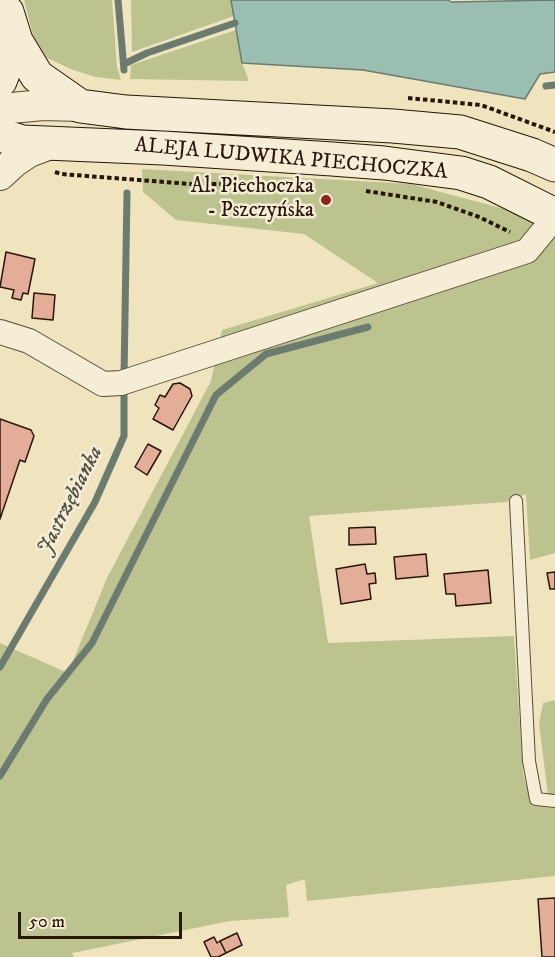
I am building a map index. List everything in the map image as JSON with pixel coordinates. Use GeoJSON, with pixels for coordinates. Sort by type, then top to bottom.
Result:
{"type":"FeatureCollection","features":[{"type":"Feature","properties":{"kind":"main road"},"geometry":{"type":"LineString","coordinates":[[0,81],[5,68],[7,6]]}},
{"type":"Feature","properties":{"kind":"main road","name":"ALEJA LUDWIKA PIECHOCZKA"},"geometry":{"type":"LineString","coordinates":[[7,6],[16,42],[37,76],[80,106],[126,112],[393,126],[460,132],[532,155],[555,165]]}},
{"type":"Feature","properties":{"kind":"main road","name":"ALEJA LUDWIKA PIECHOCZKA"},"geometry":{"type":"LineString","coordinates":[[0,135],[22,142],[163,148],[343,160],[461,173],[489,182],[555,216]]}},
{"type":"Feature","properties":{"kind":"street","name":"ALEJA LUDWIKA PIECHOCZKA"},"geometry":{"type":"LineString","coordinates":[[0,109],[43,105],[80,106]]}},
{"type":"Feature","properties":{"kind":"street","name":"ALEJA LUDWIKA PIECHOCZKA"},"geometry":{"type":"LineString","coordinates":[[0,175],[30,152],[53,143]]}},
{"type":"Feature","properties":{"kind":"street"},"geometry":{"type":"LineString","coordinates":[[0,332],[29,341],[103,384],[115,384],[527,251],[555,216]]}},
{"type":"Feature","properties":{"kind":"lane"},"geometry":{"type":"LineString","coordinates":[[516,501],[529,761],[536,799],[555,801]]}},
{"type":"Feature","properties":{"kind":"green space"},"geometry":{"type":"Polygon","coordinates":[[[24,0],[112,0],[117,67],[121,80],[96,77],[47,58],[35,43],[24,0]]]}},
{"type":"Feature","properties":{"kind":"green space"},"geometry":{"type":"Polygon","coordinates":[[[131,0],[231,0],[234,16],[132,52],[131,0]]]}},
{"type":"Feature","properties":{"kind":"green space"},"geometry":{"type":"Polygon","coordinates":[[[236,30],[242,63],[249,81],[130,79],[131,65],[236,30]]]}},
{"type":"Feature","properties":{"kind":"green space"},"geometry":{"type":"Polygon","coordinates":[[[142,169],[411,184],[538,218],[555,230],[555,553],[530,560],[526,494],[506,502],[309,516],[328,643],[514,636],[523,774],[532,806],[555,808],[555,876],[307,901],[305,879],[286,885],[289,917],[230,921],[72,953],[74,957],[0,957],[0,643],[68,673],[107,578],[211,381],[222,330],[378,283],[304,234],[176,220],[143,192],[142,169]]]}},
{"type":"Feature","properties":{"kind":"green space"},"geometry":{"type":"Polygon","coordinates":[[[555,700],[555,795],[548,795],[539,724],[543,703],[555,700]]]}},
{"type":"Feature","properties":{"kind":"water"},"geometry":{"type":"Polygon","coordinates":[[[231,0],[448,0],[451,2],[555,0],[555,72],[540,74],[525,99],[363,70],[242,63],[231,0]]]}},
{"type":"Feature","properties":{"kind":"building"},"geometry":{"type":"Polygon","coordinates":[[[6,252],[35,259],[28,294],[23,293],[21,300],[12,298],[14,290],[0,287],[6,252]]]}},
{"type":"Feature","properties":{"kind":"building"},"geometry":{"type":"Polygon","coordinates":[[[34,293],[55,295],[53,320],[32,318],[34,293]]]}},
{"type":"Feature","properties":{"kind":"building"},"geometry":{"type":"Polygon","coordinates":[[[180,383],[190,389],[192,396],[173,430],[153,419],[159,408],[155,405],[160,395],[165,397],[173,384],[180,383]]]}},
{"type":"Feature","properties":{"kind":"building"},"geometry":{"type":"Polygon","coordinates":[[[0,419],[31,430],[34,436],[25,462],[20,460],[0,519],[0,419]]]}},
{"type":"Feature","properties":{"kind":"building"},"geometry":{"type":"Polygon","coordinates":[[[148,444],[161,451],[147,475],[135,467],[148,444]]]}},
{"type":"Feature","properties":{"kind":"building"},"geometry":{"type":"Polygon","coordinates":[[[375,527],[376,544],[349,545],[349,528],[375,527]]]}},
{"type":"Feature","properties":{"kind":"building"},"geometry":{"type":"Polygon","coordinates":[[[426,554],[428,576],[396,579],[394,557],[426,554]]]}},
{"type":"Feature","properties":{"kind":"building"},"geometry":{"type":"Polygon","coordinates":[[[365,564],[367,574],[375,573],[376,583],[369,584],[371,599],[341,604],[336,569],[365,564]]]}},
{"type":"Feature","properties":{"kind":"building"},"geometry":{"type":"Polygon","coordinates":[[[488,570],[491,603],[456,606],[455,594],[446,594],[444,574],[488,570]]]}},
{"type":"Feature","properties":{"kind":"building"},"geometry":{"type":"Polygon","coordinates":[[[555,572],[555,589],[550,589],[547,573],[555,572]]]}},
{"type":"Feature","properties":{"kind":"building"},"geometry":{"type":"Polygon","coordinates":[[[555,898],[555,957],[542,957],[538,899],[555,898]]]}},
{"type":"Feature","properties":{"kind":"building"},"geometry":{"type":"Polygon","coordinates":[[[237,933],[242,945],[226,953],[220,941],[237,933]]]}},
{"type":"Feature","properties":{"kind":"building"},"geometry":{"type":"Polygon","coordinates":[[[214,937],[217,943],[220,941],[226,953],[218,957],[211,957],[204,942],[214,937]]]}},
{"type":"Feature","properties":{"kind":"waterway","name":"Jastrzębianka"},"geometry":{"type":"LineString","coordinates":[[118,0],[124,70]]}},
{"type":"Feature","properties":{"kind":"waterway"},"geometry":{"type":"LineString","coordinates":[[124,64],[147,53],[235,23]]}},
{"type":"Feature","properties":{"kind":"waterway"},"geometry":{"type":"LineString","coordinates":[[546,86],[555,85]]}},
{"type":"Feature","properties":{"kind":"waterway","name":"Jastrzębianka"},"geometry":{"type":"LineString","coordinates":[[124,377],[127,193]]}},
{"type":"Feature","properties":{"kind":"waterway"},"geometry":{"type":"LineString","coordinates":[[0,776],[47,699],[92,643],[216,395],[266,354],[368,327]]}},
{"type":"Feature","properties":{"kind":"waterway","name":"Jastrzębianka"},"geometry":{"type":"LineString","coordinates":[[0,667],[95,502],[124,436],[124,388]]}},
{"type":"Feature","properties":{"kind":"place","name":"Al. Piechoczka - Pszczyńska"},"geometry":{"type":"Point","coordinates":[326,200]}}]}
